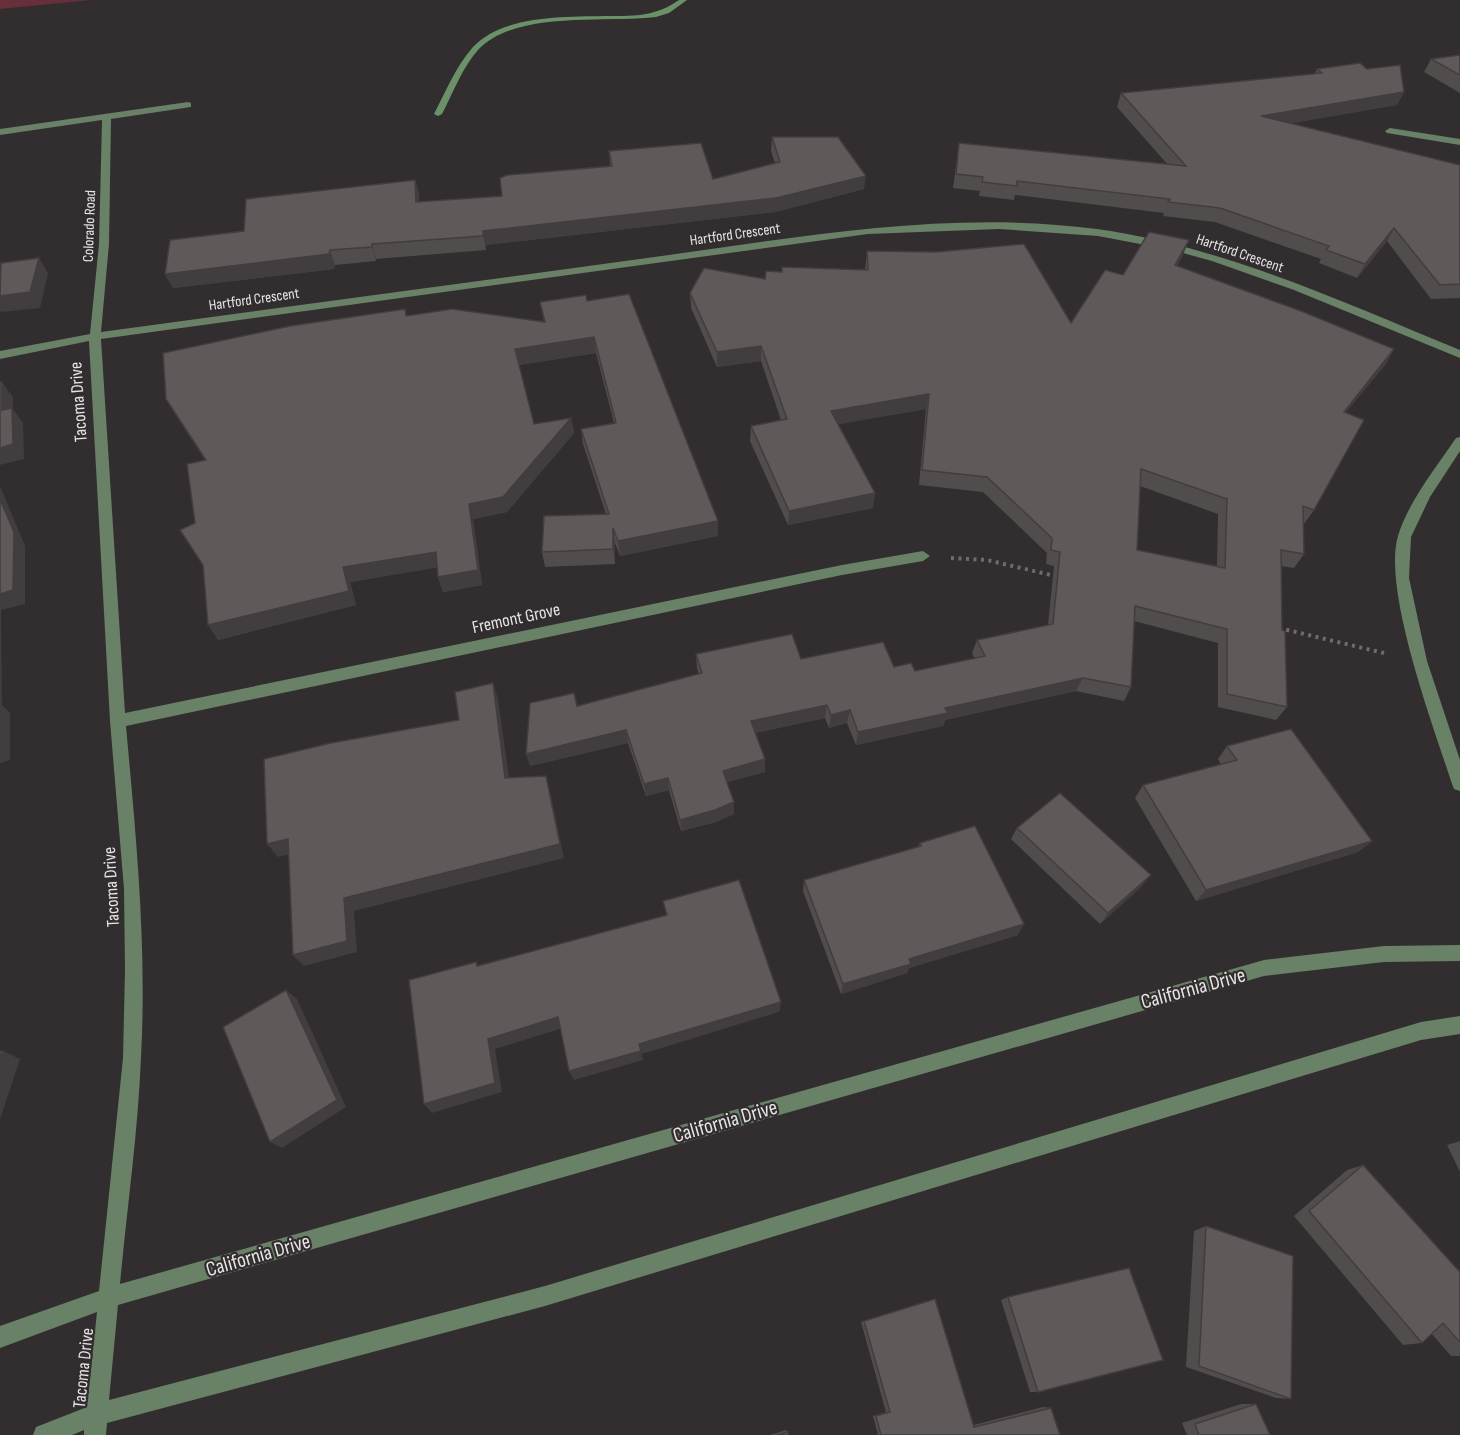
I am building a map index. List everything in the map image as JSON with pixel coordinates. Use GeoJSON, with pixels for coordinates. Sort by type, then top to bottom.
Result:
{"type":"FeatureCollection","features":[{"type":"Feature","properties":{"kind":"street"},"geometry":{"type":"LineString","coordinates":[[0,132],[188,105]]}},
{"type":"Feature","properties":{"kind":"street","name":"Colorado Road"},"geometry":{"type":"LineString","coordinates":[[96,336],[104,244],[107,117]]}},
{"type":"Feature","properties":{"kind":"street"},"geometry":{"type":"LineString","coordinates":[[1390,131],[1460,142]]}},
{"type":"Feature","properties":{"kind":"street","name":"Hartford Crescent"},"geometry":{"type":"LineString","coordinates":[[0,355],[96,336],[868,231],[975,224],[1077,229],[1178,248],[1286,284],[1460,354]]}},
{"type":"Feature","properties":{"kind":"street","name":"Tacoma Drive"},"geometry":{"type":"LineString","coordinates":[[95,1435],[132,1058],[134,981],[132,889],[118,721],[94,349],[96,336]]}},
{"type":"Feature","properties":{"kind":"street"},"geometry":{"type":"LineString","coordinates":[[1460,441],[1424,496],[1404,537],[1402,578],[1420,661],[1460,784]]}},
{"type":"Feature","properties":{"kind":"street","name":"Fremont Grove"},"geometry":{"type":"LineString","coordinates":[[118,721],[842,570],[923,556]]}},
{"type":"Feature","properties":{"kind":"street","name":"California Drive"},"geometry":{"type":"LineString","coordinates":[[0,1336],[110,1297],[1264,968],[1384,954],[1460,953]]}},
{"type":"Feature","properties":{"kind":"street"},"geometry":{"type":"LineString","coordinates":[[44,1435],[98,1414],[545,1296],[1421,1031],[1460,1025]]}},
{"type":"Feature","properties":{"kind":"path"},"geometry":{"type":"LineString","coordinates":[[923,556],[987,560],[1056,576]]}},
{"type":"Feature","properties":{"kind":"path"},"geometry":{"type":"LineString","coordinates":[[1274,627],[1420,661]]}},
{"type":"Feature","properties":{"kind":"shaded area"},"geometry":{"type":"Polygon","coordinates":[[[0,0],[91,0],[0,9],[0,0]]]}},
{"type":"Feature","properties":{"kind":"building"},"geometry":{"type":"Polygon","coordinates":[[[1460,55],[1460,75],[1431,59],[1460,55]]]}},
{"type":"Feature","properties":{"kind":"building"},"geometry":{"type":"Polygon","coordinates":[[[1360,63],[1367,69],[1400,65],[1404,92],[1261,116],[1460,165],[1460,284],[1440,285],[1394,228],[1365,264],[1326,250],[1329,246],[1220,208],[1168,202],[1170,199],[1017,181],[1017,186],[982,182],[983,177],[956,174],[959,143],[1186,166],[1121,93],[1322,73],[1317,69],[1360,63]]]}},
{"type":"Feature","properties":{"kind":"building"},"geometry":{"type":"Polygon","coordinates":[[[772,137],[838,137],[866,176],[776,198],[483,231],[483,236],[372,244],[372,247],[330,250],[329,254],[165,274],[170,240],[244,231],[246,199],[415,180],[416,202],[502,196],[500,178],[507,175],[612,166],[609,151],[701,143],[713,179],[780,162],[772,137]]]}},
{"type":"Feature","properties":{"kind":"building"},"geometry":{"type":"Polygon","coordinates":[[[1149,232],[1189,240],[1175,265],[1301,311],[1394,349],[1344,412],[1364,420],[1314,510],[1303,506],[1304,554],[1281,550],[1282,630],[1285,631],[1287,707],[1227,694],[1227,629],[1135,606],[1131,687],[1083,678],[945,708],[948,713],[858,732],[850,710],[831,715],[827,705],[751,721],[765,759],[723,771],[734,802],[680,820],[668,778],[644,784],[626,730],[526,754],[530,703],[574,693],[577,706],[702,673],[696,654],[792,634],[801,659],[883,642],[894,667],[911,663],[915,671],[985,656],[977,640],[1053,624],[1060,552],[1051,550],[1052,538],[987,477],[922,470],[929,394],[831,411],[875,493],[789,511],[751,426],[787,419],[761,346],[717,352],[690,293],[704,268],[765,279],[766,271],[782,272],[782,267],[868,270],[867,251],[936,252],[1024,244],[1071,323],[1105,270],[1123,275],[1149,232]],[[1141,469],[1137,550],[1225,568],[1227,499],[1141,469]]]}},
{"type":"Feature","properties":{"kind":"building"},"geometry":{"type":"Polygon","coordinates":[[[39,258],[30,292],[0,296],[1,263],[39,258]]]}},
{"type":"Feature","properties":{"kind":"building"},"geometry":{"type":"Polygon","coordinates":[[[629,294],[718,521],[618,541],[613,528],[613,549],[542,552],[544,516],[609,514],[581,429],[616,423],[594,337],[515,349],[534,424],[571,418],[503,497],[469,504],[478,570],[438,577],[436,552],[343,567],[349,591],[208,625],[203,565],[180,530],[195,523],[187,464],[206,460],[166,399],[163,353],[290,326],[405,309],[406,316],[452,309],[545,322],[540,302],[586,295],[587,301],[629,294]]]}},
{"type":"Feature","properties":{"kind":"building"},"geometry":{"type":"Polygon","coordinates":[[[0,382],[2,382],[2,410],[12,408],[13,444],[0,448],[0,382]]]}},
{"type":"Feature","properties":{"kind":"building"},"geometry":{"type":"Polygon","coordinates":[[[0,499],[14,532],[13,590],[0,594],[0,499]]]}},
{"type":"Feature","properties":{"kind":"building"},"geometry":{"type":"Polygon","coordinates":[[[493,683],[505,778],[546,776],[560,844],[344,898],[347,941],[293,955],[288,839],[267,844],[264,759],[331,743],[459,720],[455,692],[493,683]]]}},
{"type":"Feature","properties":{"kind":"building"},"geometry":{"type":"Polygon","coordinates":[[[1291,729],[1372,841],[1206,890],[1143,785],[1237,760],[1227,746],[1291,729]]]}},
{"type":"Feature","properties":{"kind":"building"},"geometry":{"type":"Polygon","coordinates":[[[1060,793],[1151,875],[1108,913],[1017,828],[1060,793]]]}},
{"type":"Feature","properties":{"kind":"building"},"geometry":{"type":"Polygon","coordinates":[[[975,826],[1024,924],[909,959],[911,964],[843,984],[804,880],[921,846],[920,843],[975,826]]]}},
{"type":"Feature","properties":{"kind":"building"},"geometry":{"type":"Polygon","coordinates":[[[739,880],[781,1002],[639,1044],[641,1051],[569,1071],[558,1017],[488,1039],[495,1083],[424,1104],[409,980],[476,962],[477,966],[667,915],[663,901],[739,880]]]}},
{"type":"Feature","properties":{"kind":"building"},"geometry":{"type":"Polygon","coordinates":[[[286,990],[337,1100],[270,1142],[223,1027],[286,990]]]}},
{"type":"Feature","properties":{"kind":"building"},"geometry":{"type":"Polygon","coordinates":[[[1363,1165],[1460,1272],[1460,1342],[1443,1323],[1422,1343],[1309,1211],[1363,1165]]]}},
{"type":"Feature","properties":{"kind":"building"},"geometry":{"type":"Polygon","coordinates":[[[1206,1226],[1293,1256],[1291,1399],[1199,1366],[1206,1226]]]}},
{"type":"Feature","properties":{"kind":"building"},"geometry":{"type":"Polygon","coordinates":[[[1129,1268],[1163,1360],[1038,1392],[1008,1297],[1129,1268]]]}},
{"type":"Feature","properties":{"kind":"building"},"geometry":{"type":"Polygon","coordinates":[[[935,1299],[974,1427],[1051,1408],[1060,1435],[881,1435],[876,1416],[890,1412],[864,1321],[935,1299]]]}},
{"type":"Feature","properties":{"kind":"building"},"geometry":{"type":"Polygon","coordinates":[[[1256,1404],[1270,1435],[1199,1435],[1195,1424],[1256,1404]]]}},
{"type":"Feature","properties":{"kind":"waterway"},"geometry":{"type":"LineString","coordinates":[[438,114],[468,58],[481,43],[499,32],[519,25],[542,21],[656,15],[684,0]]}}]}
